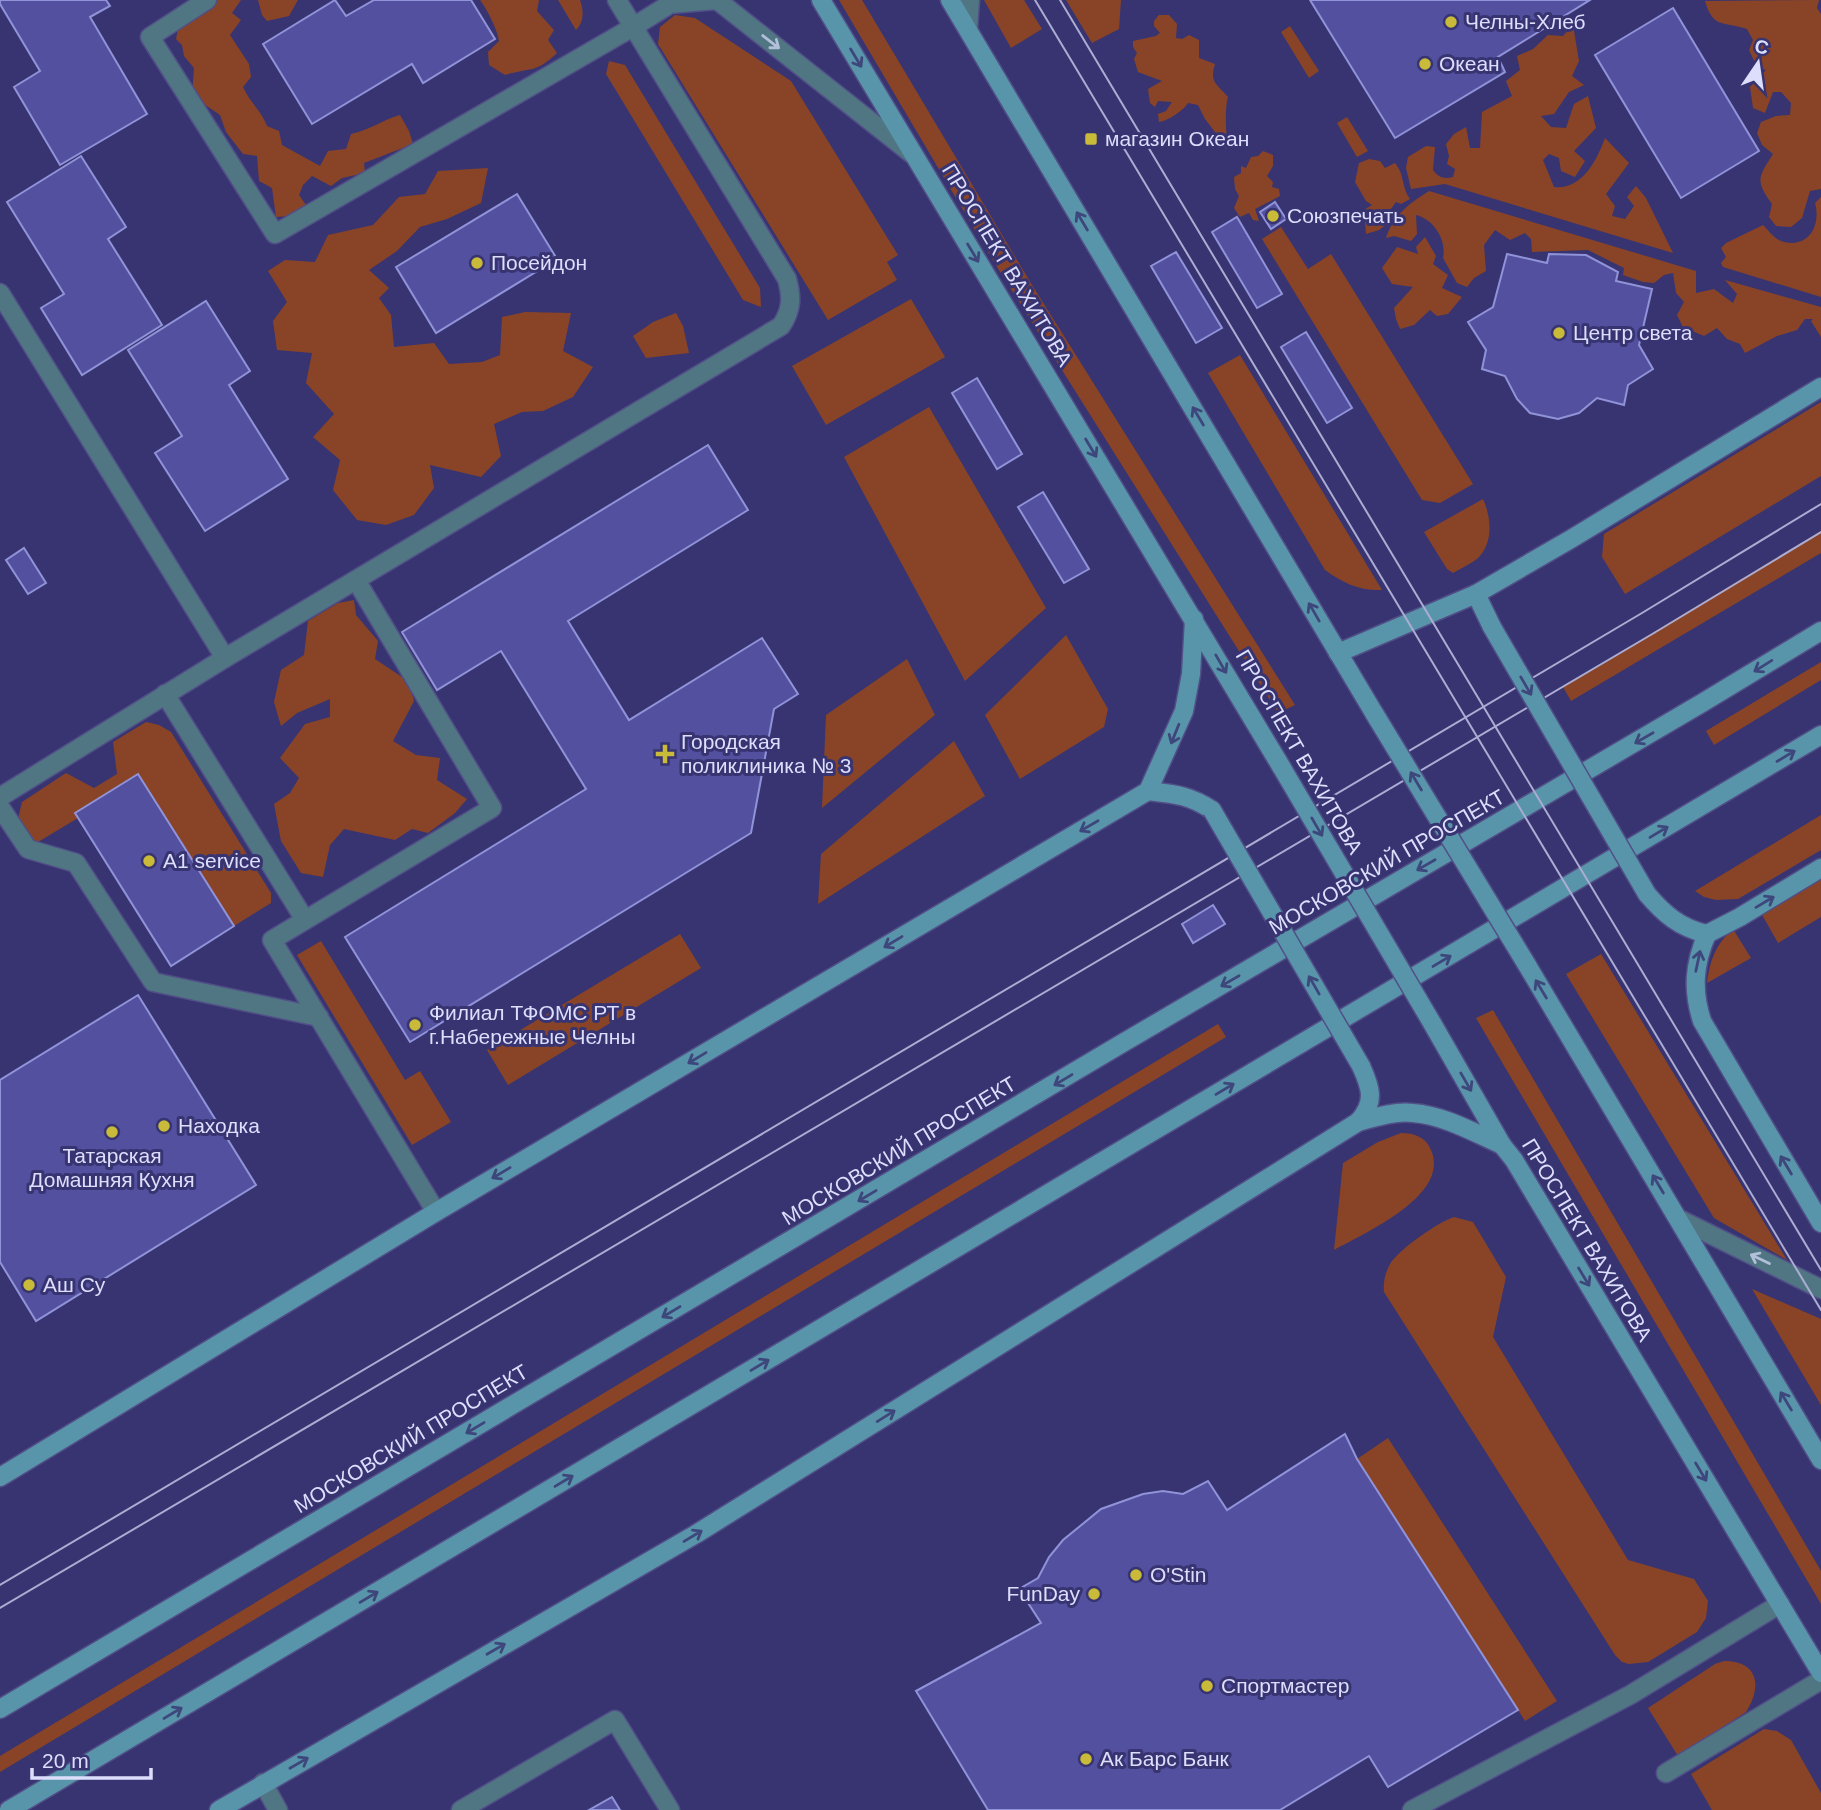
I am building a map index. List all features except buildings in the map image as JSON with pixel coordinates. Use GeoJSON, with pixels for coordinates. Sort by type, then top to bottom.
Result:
{"type":"FeatureCollection","features":[{"type":"Feature","properties":{"kind":"main road","name":"ПРОСПЕКТ ВАХИТОВА"},"geometry":{"type":"LineString","coordinates":[[821,0],[1194,619],[1502,1145],[1514,1160],[1821,1673]]}},
{"type":"Feature","properties":{"kind":"main road"},"geometry":{"type":"LineString","coordinates":[[950,0],[1821,1460]]}},
{"type":"Feature","properties":{"kind":"main road"},"geometry":{"type":"LineString","coordinates":[[1338,653],[1476,594],[1571,540],[1821,387]]}},
{"type":"Feature","properties":{"kind":"main road"},"geometry":{"type":"LineString","coordinates":[[1476,594],[1492,627],[1647,894],[1661,911],[1676,923],[1692,931],[1707,934],[1821,868]]}},
{"type":"Feature","properties":{"kind":"main road"},"geometry":{"type":"LineString","coordinates":[[0,1477],[436,1212],[1148,791],[1184,711],[1191,674],[1194,619]]}},
{"type":"Feature","properties":{"kind":"main road","name":"МОСКОВСКИЙ ПРОСПЕКТ"},"geometry":{"type":"LineString","coordinates":[[0,1709],[1121,1044],[1702,704],[1821,631]]}},
{"type":"Feature","properties":{"kind":"main road"},"geometry":{"type":"LineString","coordinates":[[9,1810],[1821,735]]}},
{"type":"Feature","properties":{"kind":"main road"},"geometry":{"type":"LineString","coordinates":[[219,1810],[696,1534],[1358,1122],[1367,1112],[1370,1099],[1369,1084],[1361,1066],[1212,810],[1181,794],[1148,791]]}},
{"type":"Feature","properties":{"kind":"main road"},"geometry":{"type":"LineString","coordinates":[[1707,934],[1699,954],[1695,976],[1696,1001],[1702,1021],[1821,1223]]}},
{"type":"Feature","properties":{"kind":"main road"},"geometry":{"type":"LineString","coordinates":[[1358,1122],[1387,1114],[1414,1113],[1439,1119],[1502,1145]]}},
{"type":"Feature","properties":{"kind":"street"},"geometry":{"type":"LineString","coordinates":[[0,797],[165,694],[781,326],[791,305],[787,279],[617,0]]}},
{"type":"Feature","properties":{"kind":"street"},"geometry":{"type":"LineString","coordinates":[[198,2],[150,37],[275,234],[670,4],[717,0],[914,156]]}},
{"type":"Feature","properties":{"kind":"street"},"geometry":{"type":"LineString","coordinates":[[968,29],[970,0]]}},
{"type":"Feature","properties":{"kind":"street"},"geometry":{"type":"LineString","coordinates":[[0,293],[225,658]]}},
{"type":"Feature","properties":{"kind":"street"},"geometry":{"type":"LineString","coordinates":[[356,580],[492,808],[272,940],[436,1212]]}},
{"type":"Feature","properties":{"kind":"street"},"geometry":{"type":"LineString","coordinates":[[165,694],[304,920]]}},
{"type":"Feature","properties":{"kind":"street"},"geometry":{"type":"LineString","coordinates":[[0,807],[28,849],[76,863],[153,982],[319,1017]]}},
{"type":"Feature","properties":{"kind":"street"},"geometry":{"type":"LineString","coordinates":[[1679,1219],[1821,1289]]}},
{"type":"Feature","properties":{"kind":"street"},"geometry":{"type":"LineString","coordinates":[[1412,1810],[1630,1695],[1780,1604]]}},
{"type":"Feature","properties":{"kind":"street"},"geometry":{"type":"LineString","coordinates":[[1666,1773],[1821,1680]]}},
{"type":"Feature","properties":{"kind":"street"},"geometry":{"type":"LineString","coordinates":[[461,1810],[615,1720],[670,1810]]}},
{"type":"Feature","properties":{"kind":"street"},"geometry":{"type":"LineString","coordinates":[[263,1783],[278,1810]]}},
{"type":"Feature","properties":{"kind":"shaded area"},"geometry":{"type":"Polygon","coordinates":[[[214,0],[241,0],[232,13],[241,20],[230,35],[249,64],[251,77],[243,87],[267,126],[279,131],[282,145],[320,166],[328,151],[346,149],[351,134],[400,115],[413,144],[364,163],[365,173],[342,178],[331,186],[312,176],[303,185],[299,195],[306,205],[292,216],[276,217],[272,188],[259,181],[257,156],[243,154],[226,132],[220,115],[192,96],[194,68],[184,56],[182,45],[176,39],[178,29],[185,20],[200,16],[214,0]]]}},
{"type":"Feature","properties":{"kind":"shaded area"},"geometry":{"type":"Polygon","coordinates":[[[258,0],[298,0],[289,16],[267,21],[262,15],[258,0]]]}},
{"type":"Feature","properties":{"kind":"shaded area"},"geometry":{"type":"Polygon","coordinates":[[[480,0],[539,0],[537,11],[554,30],[548,40],[557,53],[538,67],[505,75],[489,65],[488,52],[499,41],[492,20],[480,0]]]}},
{"type":"Feature","properties":{"kind":"shaded area"},"geometry":{"type":"Polygon","coordinates":[[[558,0],[580,0],[582,16],[576,30],[558,0]]]}},
{"type":"Feature","properties":{"kind":"shaded area"},"geometry":{"type":"Polygon","coordinates":[[[839,0],[862,0],[1032,285],[1295,705],[1278,713],[992,259],[839,0]]]}},
{"type":"Feature","properties":{"kind":"shaded area"},"geometry":{"type":"Polygon","coordinates":[[[984,0],[1024,0],[1042,29],[1011,48],[984,0]]]}},
{"type":"Feature","properties":{"kind":"shaded area"},"geometry":{"type":"Polygon","coordinates":[[[1066,0],[1121,0],[1119,29],[1092,43],[1066,0]]]}},
{"type":"Feature","properties":{"kind":"shaded area"},"geometry":{"type":"Polygon","coordinates":[[[1819,0],[1821,189],[1810,191],[1802,218],[1791,227],[1776,226],[1769,217],[1772,204],[1760,179],[1773,154],[1762,145],[1757,133],[1761,122],[1776,116],[1790,115],[1791,103],[1781,92],[1773,92],[1765,113],[1753,108],[1750,87],[1766,70],[1757,67],[1749,50],[1753,40],[1747,29],[1715,20],[1705,1],[1819,0]]]}},
{"type":"Feature","properties":{"kind":"shaded area"},"geometry":{"type":"Polygon","coordinates":[[[675,15],[695,18],[791,81],[898,255],[887,262],[897,280],[828,320],[658,44],[660,27],[675,15]]]}},
{"type":"Feature","properties":{"kind":"shaded area"},"geometry":{"type":"Polygon","coordinates":[[[1159,15],[1169,15],[1177,24],[1176,38],[1182,39],[1189,35],[1199,40],[1199,58],[1215,64],[1214,79],[1228,97],[1226,121],[1229,144],[1226,149],[1215,136],[1198,105],[1188,103],[1175,115],[1159,122],[1158,114],[1166,111],[1172,102],[1158,101],[1155,107],[1150,103],[1148,89],[1162,81],[1138,72],[1133,41],[1160,33],[1154,26],[1159,15]]]}},
{"type":"Feature","properties":{"kind":"shaded area"},"geometry":{"type":"Polygon","coordinates":[[[1573,25],[1579,61],[1572,76],[1584,85],[1569,92],[1554,114],[1541,116],[1551,127],[1566,128],[1574,104],[1588,96],[1596,128],[1574,151],[1585,161],[1575,177],[1561,171],[1559,158],[1549,154],[1543,160],[1554,187],[1564,187],[1580,179],[1593,164],[1605,138],[1629,163],[1606,194],[1615,206],[1612,216],[1625,219],[1634,206],[1627,197],[1636,186],[1646,198],[1673,253],[1445,184],[1411,189],[1406,168],[1408,157],[1426,146],[1435,147],[1433,170],[1442,177],[1453,177],[1455,169],[1447,164],[1449,156],[1446,144],[1454,134],[1466,127],[1470,148],[1480,148],[1482,112],[1512,96],[1506,81],[1520,70],[1517,56],[1533,49],[1548,35],[1563,36],[1573,25]]]}},
{"type":"Feature","properties":{"kind":"shaded area"},"geometry":{"type":"Polygon","coordinates":[[[1290,26],[1319,71],[1309,78],[1281,32],[1290,26]]]}},
{"type":"Feature","properties":{"kind":"shaded area"},"geometry":{"type":"Polygon","coordinates":[[[609,61],[625,65],[760,288],[761,307],[743,300],[606,74],[609,61]]]}},
{"type":"Feature","properties":{"kind":"shaded area"},"geometry":{"type":"Polygon","coordinates":[[[1347,117],[1368,151],[1357,157],[1337,123],[1347,117]]]}},
{"type":"Feature","properties":{"kind":"shaded area"},"geometry":{"type":"Polygon","coordinates":[[[1263,151],[1273,155],[1273,166],[1267,176],[1273,182],[1272,187],[1279,189],[1280,196],[1255,209],[1259,221],[1253,220],[1249,213],[1240,217],[1234,208],[1239,196],[1234,177],[1241,173],[1241,166],[1246,168],[1251,157],[1258,156],[1263,151]]]}},
{"type":"Feature","properties":{"kind":"shaded area"},"geometry":{"type":"Polygon","coordinates":[[[1369,159],[1380,161],[1385,168],[1395,163],[1410,199],[1401,204],[1396,202],[1387,214],[1388,223],[1379,230],[1366,234],[1364,210],[1372,205],[1366,201],[1355,182],[1359,163],[1369,159]]]}},
{"type":"Feature","properties":{"kind":"shaded area"},"geometry":{"type":"Polygon","coordinates":[[[488,168],[481,203],[447,219],[420,227],[397,251],[369,270],[389,288],[379,298],[391,315],[394,347],[434,343],[449,364],[482,362],[500,355],[502,317],[525,312],[571,313],[563,351],[593,367],[573,397],[543,411],[522,412],[494,424],[501,456],[481,477],[430,465],[434,488],[414,515],[386,525],[357,520],[333,490],[340,460],[313,437],[334,414],[306,383],[312,353],[277,350],[273,321],[287,302],[268,271],[285,260],[315,262],[328,235],[373,225],[399,197],[425,194],[438,171],[488,168]]]}},
{"type":"Feature","properties":{"kind":"shaded area"},"geometry":{"type":"Polygon","coordinates":[[[1429,191],[1696,271],[1696,293],[1714,289],[1733,303],[1737,294],[1725,280],[1821,307],[1821,337],[1811,321],[1813,319],[1805,319],[1797,330],[1777,336],[1745,353],[1740,344],[1727,339],[1717,328],[1704,336],[1683,327],[1677,315],[1684,302],[1676,293],[1673,273],[1664,275],[1654,283],[1643,282],[1623,275],[1624,268],[1588,250],[1532,252],[1531,239],[1525,233],[1510,240],[1495,230],[1484,245],[1486,271],[1474,278],[1467,287],[1457,283],[1443,258],[1441,237],[1433,225],[1422,217],[1416,215],[1417,234],[1411,241],[1394,236],[1386,238],[1393,222],[1403,210],[1429,191]]]}},
{"type":"Feature","properties":{"kind":"shaded area"},"geometry":{"type":"Polygon","coordinates":[[[1821,197],[1821,297],[1723,267],[1721,263],[1726,257],[1721,248],[1763,225],[1784,242],[1793,243],[1807,238],[1815,226],[1815,203],[1821,197]]]}},
{"type":"Feature","properties":{"kind":"shaded area"},"geometry":{"type":"Polygon","coordinates":[[[1281,227],[1308,269],[1331,254],[1473,484],[1440,503],[1422,500],[1262,239],[1281,227]]]}},
{"type":"Feature","properties":{"kind":"shaded area"},"geometry":{"type":"Polygon","coordinates":[[[1425,237],[1436,256],[1433,264],[1448,275],[1442,288],[1462,297],[1448,314],[1437,316],[1430,310],[1414,325],[1400,329],[1394,308],[1413,287],[1392,284],[1382,268],[1397,247],[1418,254],[1416,247],[1425,237]]]}},
{"type":"Feature","properties":{"kind":"shaded area"},"geometry":{"type":"Polygon","coordinates":[[[911,299],[945,357],[826,425],[792,366],[911,299]]]}},
{"type":"Feature","properties":{"kind":"shaded area"},"geometry":{"type":"Polygon","coordinates":[[[676,313],[683,326],[689,353],[646,358],[633,336],[653,322],[676,313]]]}},
{"type":"Feature","properties":{"kind":"shaded area"},"geometry":{"type":"Polygon","coordinates":[[[1240,355],[1382,590],[1352,585],[1325,570],[1208,373],[1240,355]]]}},
{"type":"Feature","properties":{"kind":"shaded area"},"geometry":{"type":"Polygon","coordinates":[[[1821,402],[1821,476],[1625,594],[1602,557],[1604,534],[1821,402]]]}},
{"type":"Feature","properties":{"kind":"shaded area"},"geometry":{"type":"Polygon","coordinates":[[[929,407],[1046,608],[965,681],[844,457],[929,407]]]}},
{"type":"Feature","properties":{"kind":"shaded area"},"geometry":{"type":"Polygon","coordinates":[[[1483,499],[1490,529],[1487,545],[1478,558],[1453,573],[1447,569],[1424,532],[1483,499]]]}},
{"type":"Feature","properties":{"kind":"shaded area"},"geometry":{"type":"Polygon","coordinates":[[[1821,531],[1821,553],[1571,701],[1563,687],[1821,531]]]}},
{"type":"Feature","properties":{"kind":"shaded area"},"geometry":{"type":"Polygon","coordinates":[[[354,600],[356,615],[378,641],[375,659],[408,681],[414,701],[393,741],[416,755],[440,758],[437,780],[467,799],[455,813],[428,833],[412,829],[395,840],[344,829],[330,845],[323,877],[301,873],[281,841],[274,804],[290,793],[299,778],[280,758],[305,724],[330,717],[330,699],[297,713],[281,726],[274,702],[281,670],[304,655],[308,621],[338,603],[354,600]]]}},
{"type":"Feature","properties":{"kind":"shaded area"},"geometry":{"type":"Polygon","coordinates":[[[1066,635],[1108,709],[1104,727],[1020,779],[985,715],[1066,635]]]}},
{"type":"Feature","properties":{"kind":"shaded area"},"geometry":{"type":"Polygon","coordinates":[[[907,659],[935,715],[822,808],[826,715],[907,659]]]}},
{"type":"Feature","properties":{"kind":"shaded area"},"geometry":{"type":"Polygon","coordinates":[[[1821,662],[1821,680],[1714,745],[1706,731],[1821,662]]]}},
{"type":"Feature","properties":{"kind":"shaded area"},"geometry":{"type":"Polygon","coordinates":[[[146,722],[171,732],[271,893],[271,903],[234,926],[138,774],[75,813],[78,818],[33,845],[17,823],[22,802],[66,773],[94,788],[117,774],[113,742],[146,722]]]}},
{"type":"Feature","properties":{"kind":"shaded area"},"geometry":{"type":"Polygon","coordinates":[[[954,741],[985,796],[818,904],[821,854],[954,741]]]}},
{"type":"Feature","properties":{"kind":"shaded area"},"geometry":{"type":"Polygon","coordinates":[[[1821,815],[1821,850],[1738,899],[1716,900],[1695,891],[1821,815]]]}},
{"type":"Feature","properties":{"kind":"shaded area"},"geometry":{"type":"Polygon","coordinates":[[[1821,877],[1821,917],[1778,943],[1761,913],[1821,877]]]}},
{"type":"Feature","properties":{"kind":"shaded area"},"geometry":{"type":"Polygon","coordinates":[[[1733,929],[1751,958],[1707,983],[1714,953],[1733,929]]]}},
{"type":"Feature","properties":{"kind":"shaded area"},"geometry":{"type":"Polygon","coordinates":[[[680,934],[701,968],[508,1085],[487,1050],[680,934]]]}},
{"type":"Feature","properties":{"kind":"shaded area"},"geometry":{"type":"Polygon","coordinates":[[[321,941],[405,1080],[420,1071],[451,1122],[412,1145],[297,955],[321,941]]]}},
{"type":"Feature","properties":{"kind":"shaded area"},"geometry":{"type":"Polygon","coordinates":[[[1601,954],[1787,1260],[1714,1218],[1566,974],[1601,954]]]}},
{"type":"Feature","properties":{"kind":"shaded area"},"geometry":{"type":"Polygon","coordinates":[[[1493,1010],[1821,1571],[1821,1604],[1476,1018],[1493,1010]]]}},
{"type":"Feature","properties":{"kind":"shaded area"},"geometry":{"type":"Polygon","coordinates":[[[1218,1024],[1226,1037],[0,1772],[0,1756],[1218,1024]]]}},
{"type":"Feature","properties":{"kind":"shaded area"},"geometry":{"type":"Polygon","coordinates":[[[1401,1133],[1419,1137],[1429,1146],[1434,1167],[1429,1182],[1417,1197],[1384,1223],[1334,1250],[1343,1163],[1378,1142],[1401,1133]]]}},
{"type":"Feature","properties":{"kind":"shaded area"},"geometry":{"type":"Polygon","coordinates":[[[1454,1217],[1473,1222],[1506,1277],[1493,1337],[1628,1560],[1694,1579],[1708,1601],[1706,1618],[1697,1632],[1648,1662],[1629,1664],[1622,1662],[1615,1655],[1384,1292],[1386,1274],[1394,1258],[1438,1224],[1454,1217]]]}},
{"type":"Feature","properties":{"kind":"shaded area"},"geometry":{"type":"Polygon","coordinates":[[[1752,1289],[1821,1319],[1821,1405],[1752,1289]]]}},
{"type":"Feature","properties":{"kind":"shaded area"},"geometry":{"type":"Polygon","coordinates":[[[1388,1438],[1557,1701],[1525,1721],[1357,1459],[1388,1438]]]}},
{"type":"Feature","properties":{"kind":"shaded area"},"geometry":{"type":"Polygon","coordinates":[[[1724,1661],[1736,1662],[1751,1671],[1755,1685],[1751,1703],[1746,1712],[1678,1756],[1648,1708],[1715,1664],[1724,1661]]]}},
{"type":"Feature","properties":{"kind":"shaded area"},"geometry":{"type":"Polygon","coordinates":[[[1764,1729],[1777,1731],[1791,1740],[1821,1793],[1821,1810],[1712,1810],[1691,1774],[1764,1729]]]}},
{"type":"Feature","properties":{"kind":"tram line"},"geometry":{"type":"LineString","coordinates":[[1035,0],[1821,1310]]}},
{"type":"Feature","properties":{"kind":"tram line"},"geometry":{"type":"LineString","coordinates":[[1060,0],[1821,1270]]}},
{"type":"Feature","properties":{"kind":"tram line"},"geometry":{"type":"LineString","coordinates":[[0,1585],[1642,613],[1821,504]]}},
{"type":"Feature","properties":{"kind":"tram line"},"geometry":{"type":"LineString","coordinates":[[0,1608],[1821,532]]}},
{"type":"Feature","properties":{"kind":"place","name":"Челны-Хлеб"},"geometry":{"type":"Point","coordinates":[1451,22]}},
{"type":"Feature","properties":{"kind":"place","name":"Океан"},"geometry":{"type":"Point","coordinates":[1425,64]}},
{"type":"Feature","properties":{"kind":"place","name":"магазин Океан"},"geometry":{"type":"Point","coordinates":[1091,139]}},
{"type":"Feature","properties":{"kind":"place","name":"Союзпечать"},"geometry":{"type":"Point","coordinates":[1273,216]}},
{"type":"Feature","properties":{"kind":"place","name":"Посейдон"},"geometry":{"type":"Point","coordinates":[477,263]}},
{"type":"Feature","properties":{"kind":"place","name":"Центр света"},"geometry":{"type":"Point","coordinates":[1559,333]}},
{"type":"Feature","properties":{"kind":"place","name":"Городская поликлиника № 3"},"geometry":{"type":"Point","coordinates":[665,754]}},
{"type":"Feature","properties":{"kind":"place","name":"A1 service"},"geometry":{"type":"Point","coordinates":[149,861]}},
{"type":"Feature","properties":{"kind":"place","name":"Филиал ТФОМС РТ в г.Набережные Челны"},"geometry":{"type":"Point","coordinates":[415,1025]}},
{"type":"Feature","properties":{"kind":"place","name":"Находка"},"geometry":{"type":"Point","coordinates":[164,1126]}},
{"type":"Feature","properties":{"kind":"place","name":"Татарская Домашняя Кухня"},"geometry":{"type":"Point","coordinates":[112,1132]}},
{"type":"Feature","properties":{"kind":"place","name":"Аш Су"},"geometry":{"type":"Point","coordinates":[29,1285]}},
{"type":"Feature","properties":{"kind":"place","name":"O'Stin"},"geometry":{"type":"Point","coordinates":[1136,1575]}},
{"type":"Feature","properties":{"kind":"place","name":"FunDay"},"geometry":{"type":"Point","coordinates":[1094,1594]}},
{"type":"Feature","properties":{"kind":"place","name":"Спортмастер"},"geometry":{"type":"Point","coordinates":[1207,1686]}},
{"type":"Feature","properties":{"kind":"place","name":"Ак Барс Банк"},"geometry":{"type":"Point","coordinates":[1086,1759]}}]}
